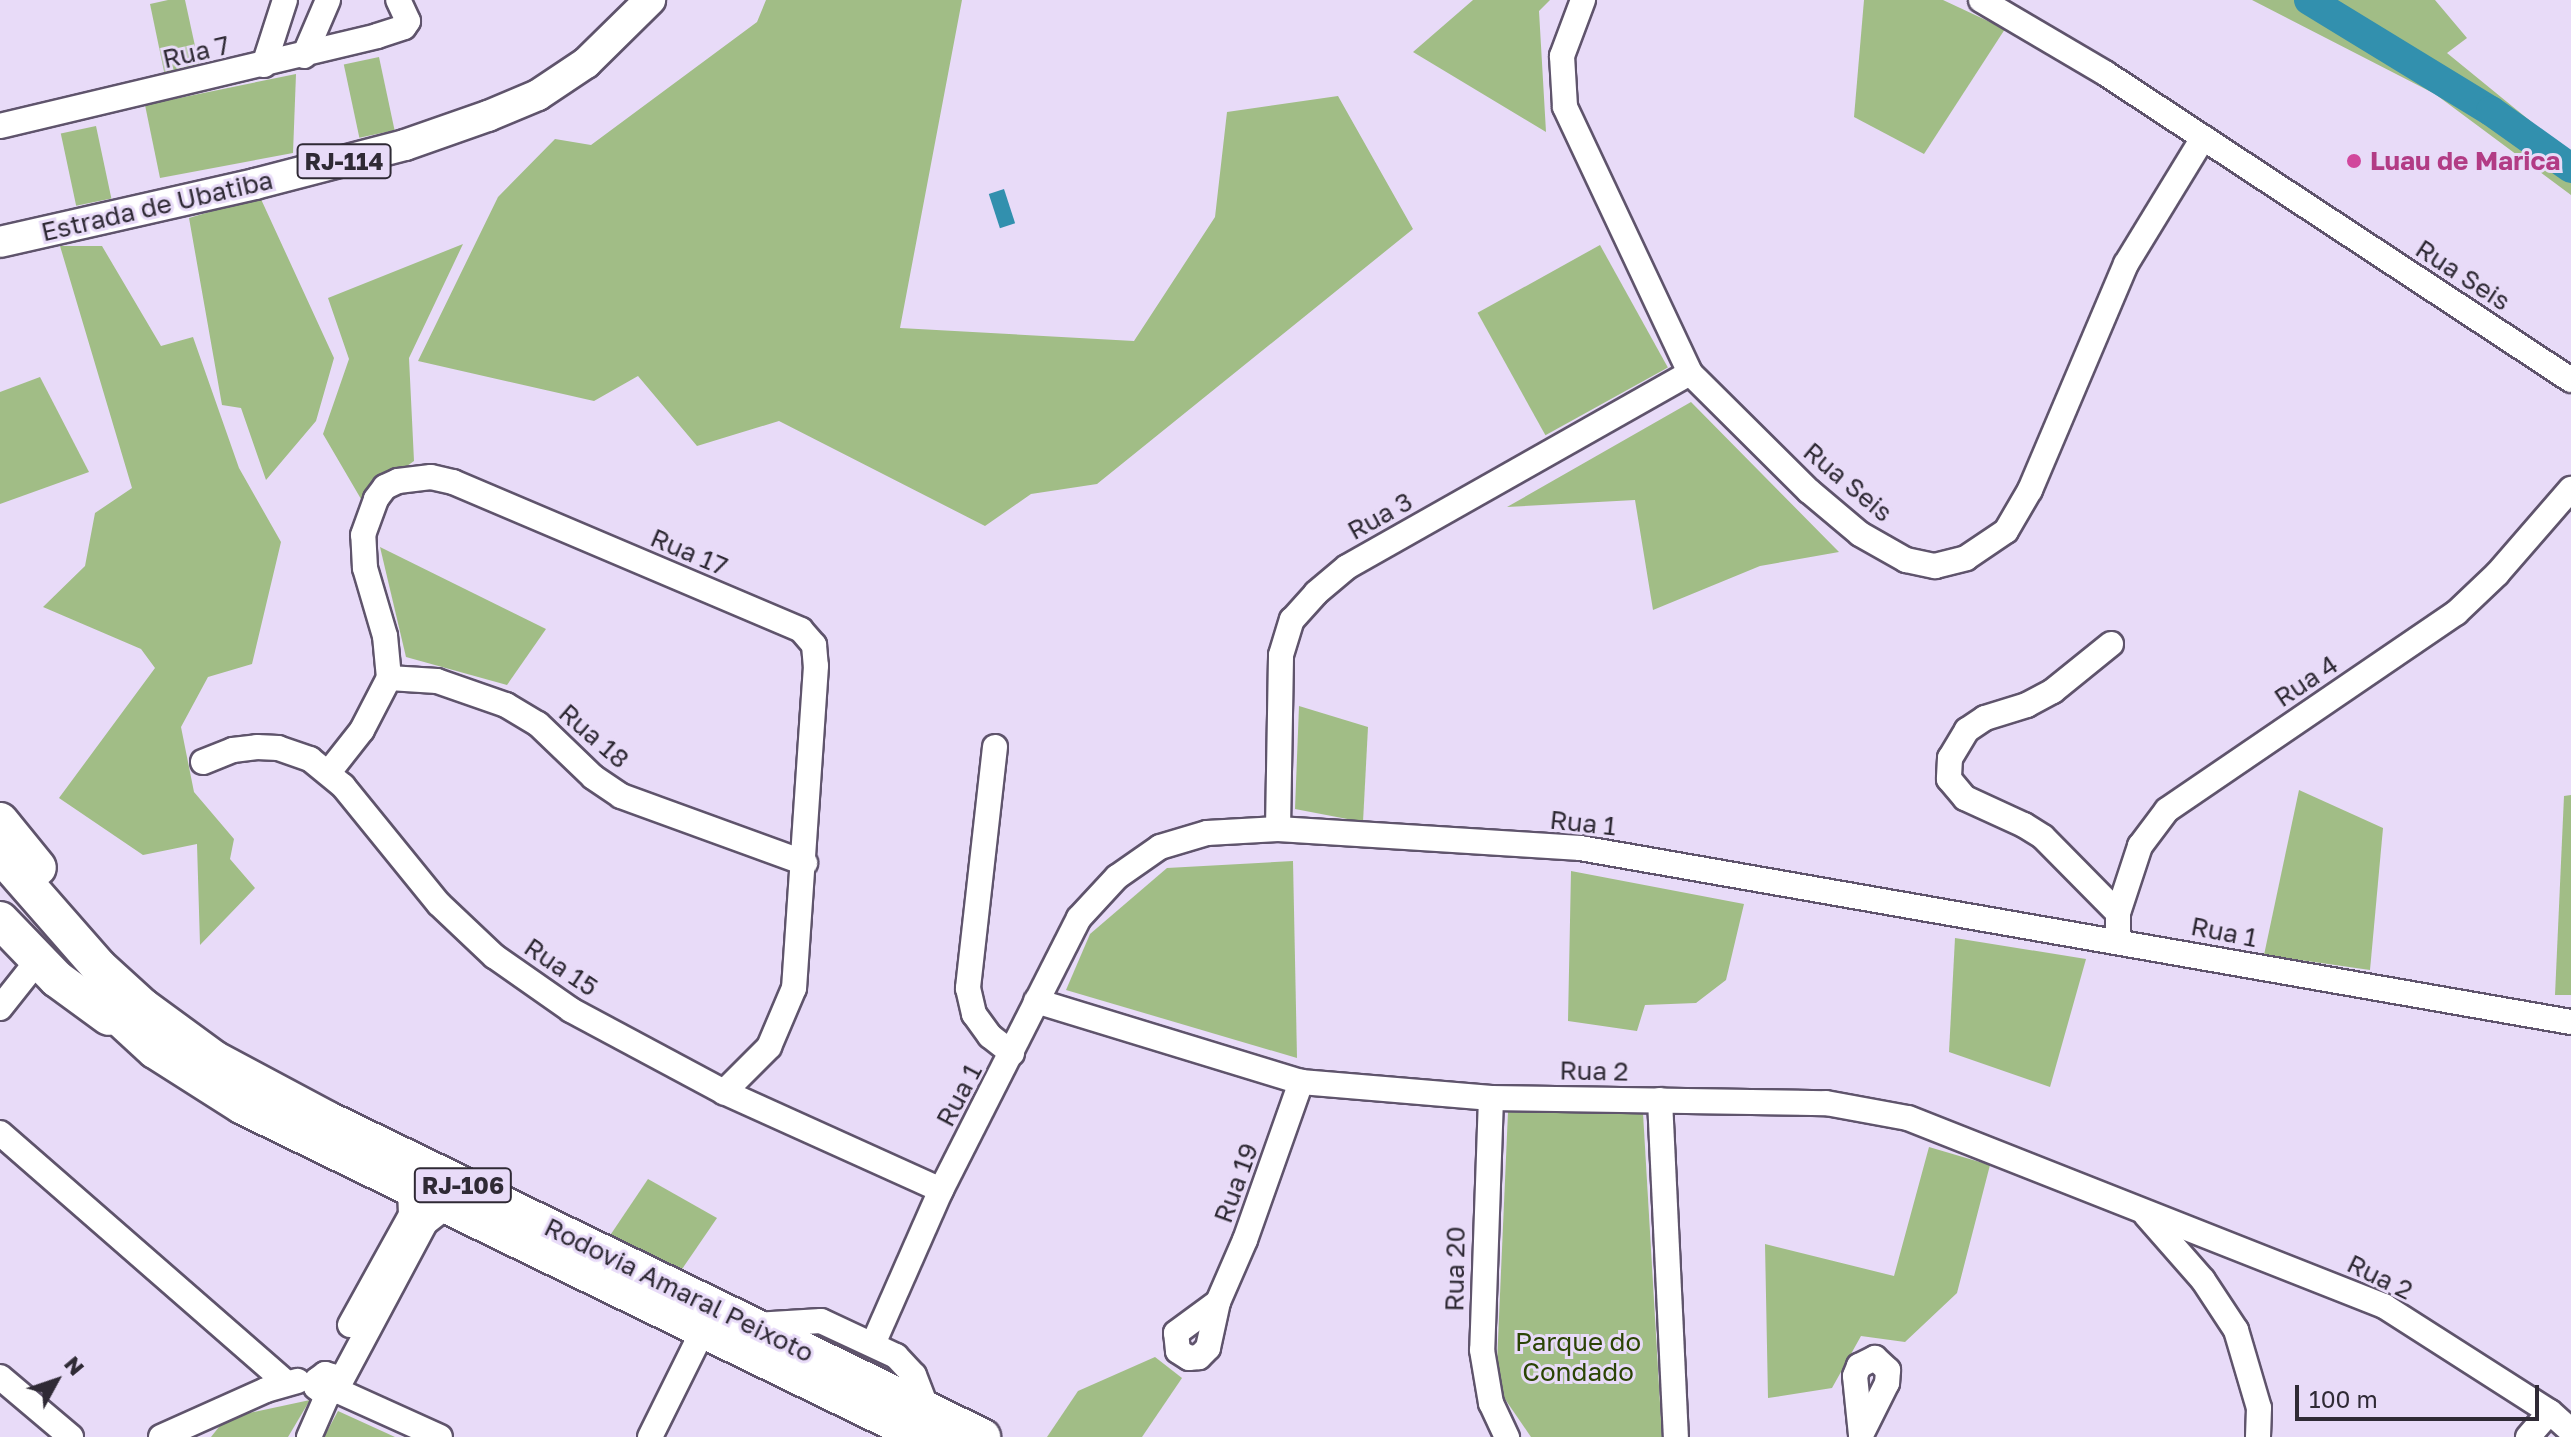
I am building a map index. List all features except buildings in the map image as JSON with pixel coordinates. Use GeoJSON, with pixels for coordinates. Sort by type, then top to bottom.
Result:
{"type":"FeatureCollection","features":[{"type":"Feature","properties":{"kind":"highway"},"geometry":{"type":"LineString","coordinates":[[0,821],[129,977],[189,1041]]}},
{"type":"Feature","properties":{"kind":"highway","name":"Rodovia Amaral Peixoto"},"geometry":{"type":"LineString","coordinates":[[0,854],[99,967],[143,1007],[189,1041],[291,1101],[751,1325],[926,1424]]}},
{"type":"Feature","properties":{"kind":"highway","name":"Rodovia Amaral Peixoto"},"geometry":{"type":"LineString","coordinates":[[0,889],[134,1033],[243,1106],[703,1330],[926,1424],[982,1437]]}},
{"type":"Feature","properties":{"kind":"highway"},"geometry":{"type":"LineString","coordinates":[[0,920],[38,960],[85,1001],[134,1033]]}},
{"type":"Feature","properties":{"kind":"main road","name":"Estrada de Ubatiba"},"geometry":{"type":"LineString","coordinates":[[0,242],[255,184],[405,145],[463,126],[538,95],[586,63],[650,0]]}},
{"type":"Feature","properties":{"kind":"street"},"geometry":{"type":"LineString","coordinates":[[264,65],[285,0]]}},
{"type":"Feature","properties":{"kind":"street"},"geometry":{"type":"LineString","coordinates":[[304,56],[328,0]]}},
{"type":"Feature","properties":{"kind":"street","name":"Rua 7"},"geometry":{"type":"LineString","coordinates":[[0,126],[304,56],[404,27],[408,16],[398,0]]}},
{"type":"Feature","properties":{"kind":"street","name":"Rua Seis"},"geometry":{"type":"LineString","coordinates":[[1583,0],[1562,56],[1565,107],[1690,373],[1809,491],[1860,534],[1906,560],[1935,566],[1966,558],[2006,531],[2030,490],[2126,264],[2203,138]]}},
{"type":"Feature","properties":{"kind":"street","name":"Rua Seis"},"geometry":{"type":"LineString","coordinates":[[1981,0],[2105,73],[2571,380]]}},
{"type":"Feature","properties":{"kind":"street","name":"Rua 3"},"geometry":{"type":"LineString","coordinates":[[1278,829],[1281,655],[1292,620],[1316,593],[1347,567],[1690,373]]}},
{"type":"Feature","properties":{"kind":"street","name":"Rua 17"},"geometry":{"type":"LineString","coordinates":[[389,678],[385,636],[365,568],[363,535],[367,518],[385,487],[411,478],[453,482],[789,624],[809,637],[815,656],[805,863],[794,988],[782,1023],[769,1047],[724,1092]]}},
{"type":"Feature","properties":{"kind":"street","name":"Rua 4"},"geometry":{"type":"LineString","coordinates":[[2118,941],[2118,913],[2140,846],[2167,810],[2456,613],[2497,574],[2571,489]]}},
{"type":"Feature","properties":{"kind":"street"},"geometry":{"type":"LineString","coordinates":[[2111,644],[2053,691],[2027,705],[1985,718],[1967,730],[1950,758],[1949,779],[1965,798],[2043,837],[2118,913]]}},
{"type":"Feature","properties":{"kind":"street"},"geometry":{"type":"LineString","coordinates":[[329,772],[362,730],[389,678]]}},
{"type":"Feature","properties":{"kind":"street","name":"Rua 18"},"geometry":{"type":"LineString","coordinates":[[389,678],[437,681],[506,705],[538,724],[593,777],[621,796],[805,863]]}},
{"type":"Feature","properties":{"kind":"street"},"geometry":{"type":"LineString","coordinates":[[995,747],[968,988],[974,1014],[990,1036],[1012,1053]]}},
{"type":"Feature","properties":{"kind":"street","name":"Rua 15"},"geometry":{"type":"LineString","coordinates":[[203,762],[233,750],[278,748],[310,759],[329,772],[439,904],[494,956],[571,1010],[724,1092],[941,1190]]}},
{"type":"Feature","properties":{"kind":"street","name":"Rua 1"},"geometry":{"type":"LineString","coordinates":[[873,1344],[941,1190],[1079,918],[1117,877],[1160,847],[1207,833],[1278,829],[1580,848],[2571,1022]]}},
{"type":"Feature","properties":{"kind":"street"},"geometry":{"type":"LineString","coordinates":[[0,1008],[38,960]]}},
{"type":"Feature","properties":{"kind":"street","name":"Rua 2"},"geometry":{"type":"LineString","coordinates":[[1036,1001],[1301,1082],[1491,1098],[1826,1103],[1878,1110],[1908,1118],[2384,1306],[2550,1412],[2571,1431]]}},
{"type":"Feature","properties":{"kind":"street","name":"Rua 19"},"geometry":{"type":"LineString","coordinates":[[1218,1302],[1250,1227],[1301,1082]]}},
{"type":"Feature","properties":{"kind":"street","name":"Rua 20"},"geometry":{"type":"LineString","coordinates":[[1491,1098],[1482,1350],[1491,1403],[1507,1437]]}},
{"type":"Feature","properties":{"kind":"street"},"geometry":{"type":"LineString","coordinates":[[1660,1100],[1676,1437]]}},
{"type":"Feature","properties":{"kind":"street"},"geometry":{"type":"LineString","coordinates":[[0,1133],[285,1382]]}},
{"type":"Feature","properties":{"kind":"street"},"geometry":{"type":"LineString","coordinates":[[309,1437],[328,1386],[411,1215],[410,1188]]}},
{"type":"Feature","properties":{"kind":"street"},"geometry":{"type":"LineString","coordinates":[[328,1386],[425,1223],[447,1206]]}},
{"type":"Feature","properties":{"kind":"street","name":"Rua 2"},"geometry":{"type":"LineString","coordinates":[[2145,1213],[2203,1280],[2236,1330],[2259,1408],[2258,1437]]}},
{"type":"Feature","properties":{"kind":"street"},"geometry":{"type":"LineString","coordinates":[[751,1325],[821,1321],[873,1344],[906,1364],[926,1424]]}},
{"type":"Feature","properties":{"kind":"street"},"geometry":{"type":"LineString","coordinates":[[650,1437],[703,1330]]}},
{"type":"Feature","properties":{"kind":"street"},"geometry":{"type":"LineString","coordinates":[[0,1377],[71,1437]]}},
{"type":"Feature","properties":{"kind":"street"},"geometry":{"type":"LineString","coordinates":[[161,1437],[285,1382],[328,1386],[440,1437]]}},
{"type":"Feature","properties":{"kind":"street"},"geometry":{"type":"LineString","coordinates":[[2528,1437],[2550,1412]]}},
{"type":"Feature","properties":{"kind":"green space"},"geometry":{"type":"Polygon","coordinates":[[[185,0],[200,69],[165,76],[150,4],[185,0]]]}},
{"type":"Feature","properties":{"kind":"green space"},"geometry":{"type":"Polygon","coordinates":[[[766,0],[962,0],[900,328],[1134,341],[1215,217],[1227,112],[1338,96],[1413,229],[1097,484],[1031,494],[985,526],[779,421],[697,446],[638,376],[594,401],[418,361],[498,197],[555,139],[591,145],[757,22],[766,0]]]}},
{"type":"Feature","properties":{"kind":"green space"},"geometry":{"type":"Polygon","coordinates":[[[1473,0],[1550,0],[1539,11],[1546,132],[1413,52],[1473,0]]]}},
{"type":"Feature","properties":{"kind":"green space"},"geometry":{"type":"Polygon","coordinates":[[[1864,0],[1943,0],[2005,29],[1924,154],[1854,117],[1864,0]]]}},
{"type":"Feature","properties":{"kind":"green space"},"geometry":{"type":"Polygon","coordinates":[[[2252,0],[2435,0],[2467,38],[2447,53],[2571,154],[2571,195],[2435,94],[2252,0]]]}},
{"type":"Feature","properties":{"kind":"green space"},"geometry":{"type":"Polygon","coordinates":[[[379,57],[395,130],[359,138],[344,64],[379,57]]]}},
{"type":"Feature","properties":{"kind":"green space"},"geometry":{"type":"Polygon","coordinates":[[[296,74],[293,153],[160,178],[145,105],[296,74]]]}},
{"type":"Feature","properties":{"kind":"green space"},"geometry":{"type":"Polygon","coordinates":[[[96,126],[111,198],[76,206],[61,133],[96,126]]]}},
{"type":"Feature","properties":{"kind":"green space"},"geometry":{"type":"Polygon","coordinates":[[[260,197],[334,358],[316,421],[266,480],[241,408],[222,405],[189,218],[260,197]]]}},
{"type":"Feature","properties":{"kind":"green space"},"geometry":{"type":"Polygon","coordinates":[[[463,244],[409,358],[414,461],[361,499],[323,434],[349,359],[328,298],[463,244]]]}},
{"type":"Feature","properties":{"kind":"green space"},"geometry":{"type":"Polygon","coordinates":[[[1600,245],[1668,367],[1545,435],[1478,313],[1600,245]]]}},
{"type":"Feature","properties":{"kind":"green space"},"geometry":{"type":"Polygon","coordinates":[[[60,246],[102,246],[161,346],[193,337],[239,468],[281,542],[252,664],[208,677],[181,727],[194,792],[234,839],[230,859],[255,888],[200,945],[197,844],[143,855],[59,798],[155,668],[141,649],[43,607],[85,566],[95,513],[132,488],[60,246]]]}},
{"type":"Feature","properties":{"kind":"green space"},"geometry":{"type":"Polygon","coordinates":[[[40,377],[89,472],[0,504],[0,392],[40,377]]]}},
{"type":"Feature","properties":{"kind":"green space"},"geometry":{"type":"Polygon","coordinates":[[[1691,402],[1839,552],[1760,566],[1653,610],[1635,500],[1507,507],[1691,402]]]}},
{"type":"Feature","properties":{"kind":"green space"},"geometry":{"type":"Polygon","coordinates":[[[380,547],[546,629],[507,685],[406,657],[380,547]]]}},
{"type":"Feature","properties":{"kind":"green space"},"geometry":{"type":"Polygon","coordinates":[[[1299,706],[1368,727],[1363,822],[1295,809],[1299,706]]]}},
{"type":"Feature","properties":{"kind":"green space"},"geometry":{"type":"Polygon","coordinates":[[[2299,790],[2383,828],[2370,970],[2264,955],[2299,790]]]}},
{"type":"Feature","properties":{"kind":"green space"},"geometry":{"type":"Polygon","coordinates":[[[2571,795],[2571,995],[2555,995],[2564,796],[2571,795]]]}},
{"type":"Feature","properties":{"kind":"green space"},"geometry":{"type":"Polygon","coordinates":[[[1293,861],[1297,1058],[1066,990],[1090,934],[1167,868],[1293,861]]]}},
{"type":"Feature","properties":{"kind":"green space"},"geometry":{"type":"Polygon","coordinates":[[[1571,871],[1744,904],[1726,980],[1696,1003],[1645,1005],[1637,1031],[1568,1021],[1571,871]]]}},
{"type":"Feature","properties":{"kind":"green space"},"geometry":{"type":"Polygon","coordinates":[[[1955,938],[2086,959],[2050,1087],[1949,1052],[1955,938]]]}},
{"type":"Feature","properties":{"kind":"green space","name":"Parque do Condado"},"geometry":{"type":"Polygon","coordinates":[[[1508,1112],[1643,1113],[1662,1437],[1531,1437],[1496,1386],[1508,1112]]]}},
{"type":"Feature","properties":{"kind":"green space"},"geometry":{"type":"Polygon","coordinates":[[[1929,1147],[1990,1165],[1957,1293],[1905,1342],[1861,1336],[1832,1388],[1768,1398],[1765,1244],[1894,1276],[1929,1147]]]}},
{"type":"Feature","properties":{"kind":"green space"},"geometry":{"type":"Polygon","coordinates":[[[648,1179],[717,1218],[678,1275],[609,1237],[648,1179]]]}},
{"type":"Feature","properties":{"kind":"green space"},"geometry":{"type":"Polygon","coordinates":[[[1155,1357],[1182,1378],[1142,1437],[1047,1437],[1078,1391],[1155,1357]]]}},
{"type":"Feature","properties":{"kind":"green space"},"geometry":{"type":"Polygon","coordinates":[[[310,1400],[288,1437],[211,1437],[226,1418],[310,1400]]]}},
{"type":"Feature","properties":{"kind":"green space"},"geometry":{"type":"Polygon","coordinates":[[[338,1411],[395,1437],[324,1437],[338,1411]]]}},
{"type":"Feature","properties":{"kind":"water"},"geometry":{"type":"Polygon","coordinates":[[[1004,189],[1015,223],[1000,228],[989,194],[1004,189]]]}},
{"type":"Feature","properties":{"kind":"waterway"},"geometry":{"type":"LineString","coordinates":[[2309,0],[2491,111],[2571,168]]}},
{"type":"Feature","properties":{"kind":"place","name":"Luau de Marica"},"geometry":{"type":"Point","coordinates":[2354,161]}}]}
